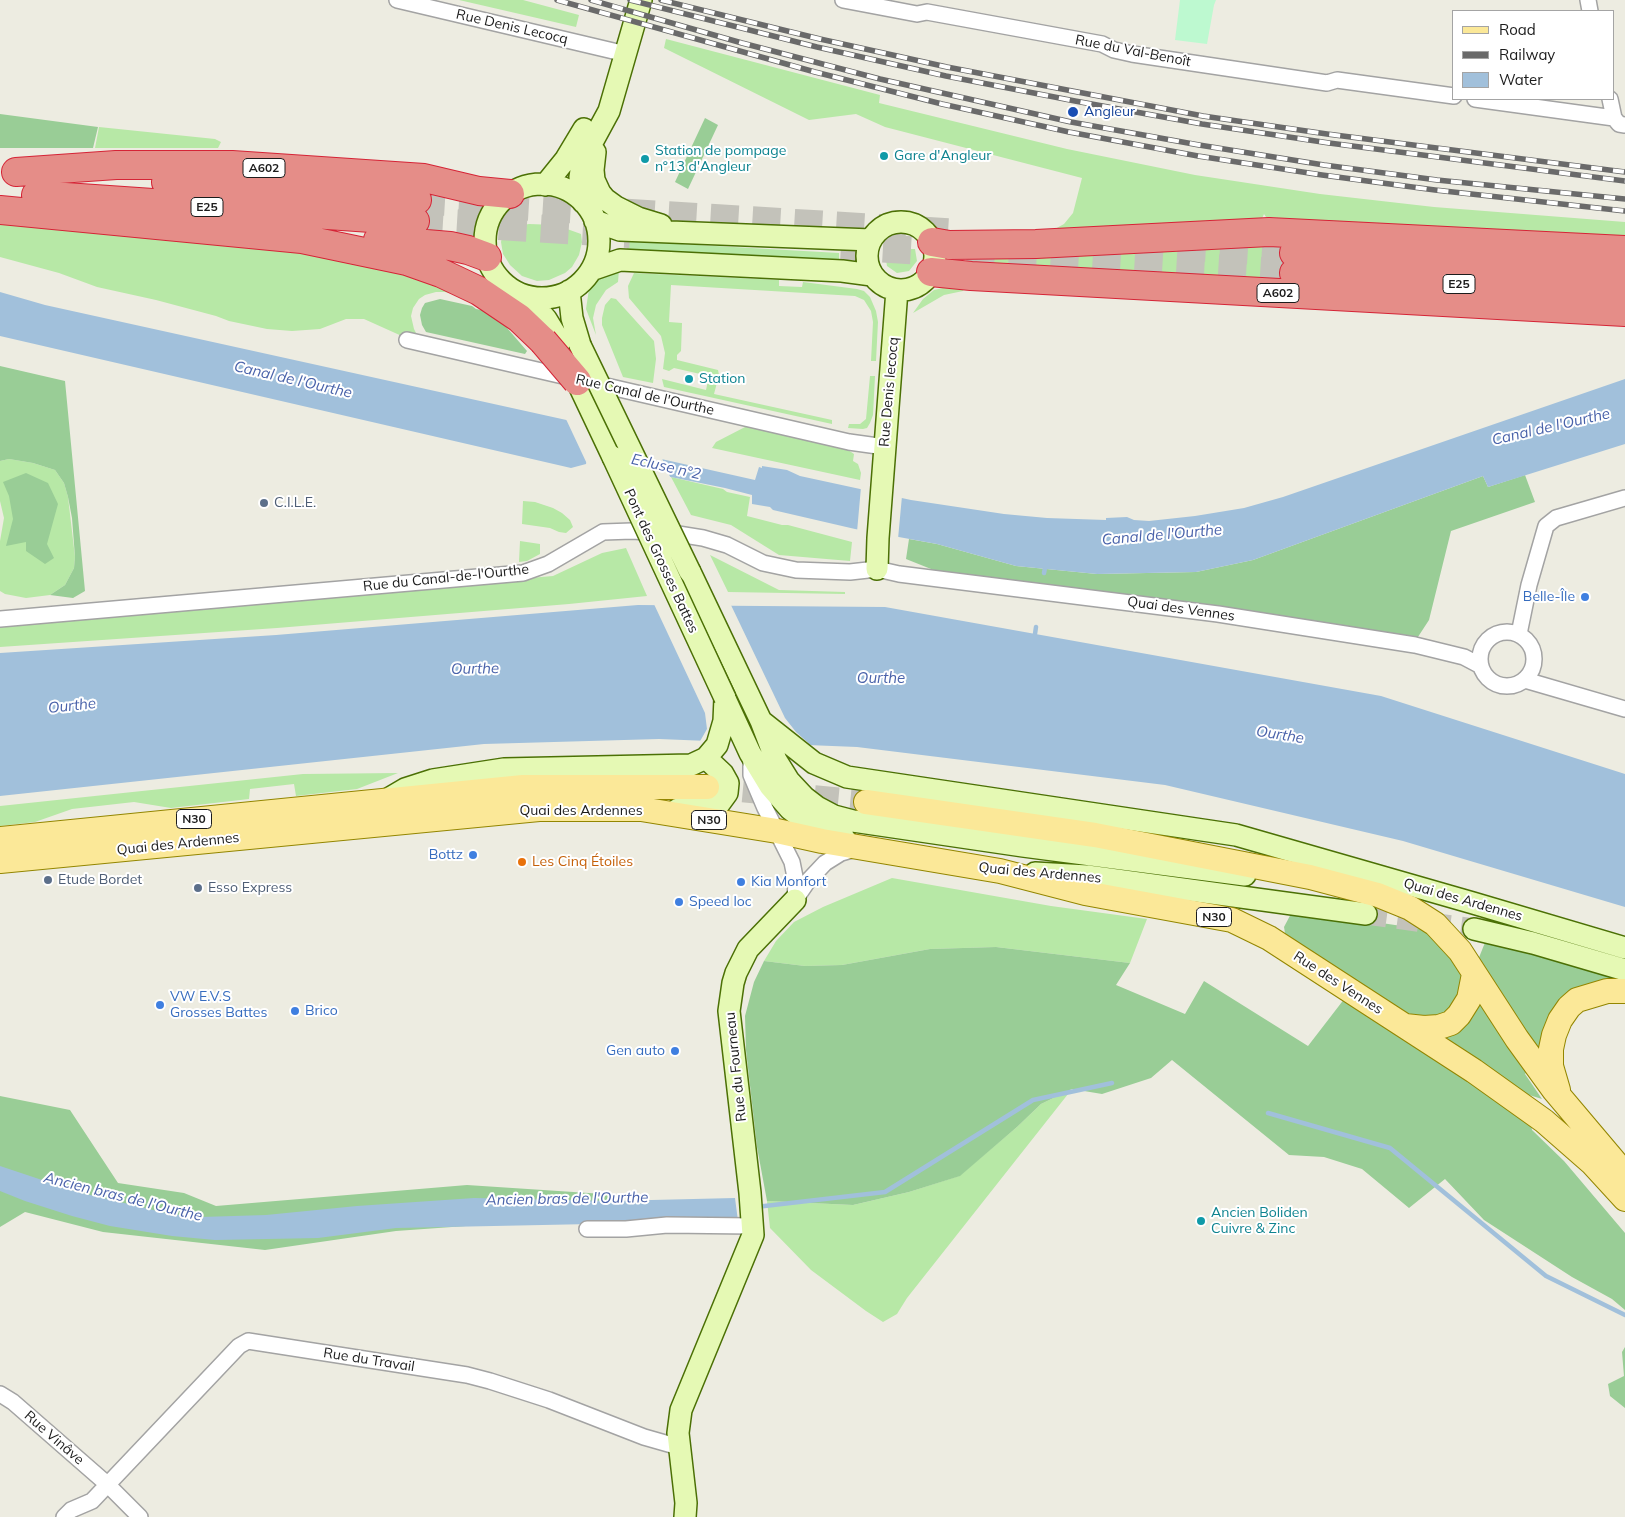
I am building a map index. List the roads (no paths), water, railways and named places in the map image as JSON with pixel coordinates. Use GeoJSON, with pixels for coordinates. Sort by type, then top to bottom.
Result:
{"type":"FeatureCollection","features":[{"type":"Feature","properties":{"kind":"highway","name":"A602"},"geometry":{"type":"LineString","coordinates":[[8,171],[116,165],[232,166],[424,178],[478,190],[510,194]]}},
{"type":"Feature","properties":{"kind":"highway","name":"E25"},"geometry":{"type":"LineString","coordinates":[[0,193],[416,211],[8,171]]}},
{"type":"Feature","properties":{"kind":"highway"},"geometry":{"type":"LineString","coordinates":[[0,210],[302,239],[407,261],[441,272],[479,291],[561,343],[578,381]]}},
{"type":"Feature","properties":{"kind":"highway"},"geometry":{"type":"LineString","coordinates":[[932,242],[949,245],[1036,244],[1269,232],[1625,250]]}},
{"type":"Feature","properties":{"kind":"highway"},"geometry":{"type":"LineString","coordinates":[[302,239],[330,236],[450,246],[487,257]]}},
{"type":"Feature","properties":{"kind":"highway","name":"E25"},"geometry":{"type":"LineString","coordinates":[[1625,272],[1294,263],[1625,294]]}},
{"type":"Feature","properties":{"kind":"highway","name":"A602"},"geometry":{"type":"LineString","coordinates":[[931,272],[971,276],[1625,312]]}},
{"type":"Feature","properties":{"kind":"main road"},"geometry":{"type":"LineString","coordinates":[[583,202],[580,168],[609,111],[641,0]]}},
{"type":"Feature","properties":{"kind":"main road"},"geometry":{"type":"LineString","coordinates":[[545,185],[566,159],[598,105],[620,75]]}},
{"type":"Feature","properties":{"kind":"main road"},"geometry":{"type":"LineString","coordinates":[[599,130],[593,170],[597,187],[605,199],[610,204],[638,218],[685,233]]}},
{"type":"Feature","properties":{"kind":"main road"},"geometry":{"type":"LineString","coordinates":[[545,185],[559,187],[572,193],[583,202],[595,221],[598,246],[591,270],[585,278],[569,291],[556,296],[541,298],[526,296],[501,282],[492,270],[487,257],[484,239],[488,221],[497,206],[510,194],[521,188],[545,185]]}},
{"type":"Feature","properties":{"kind":"main road"},"geometry":{"type":"LineString","coordinates":[[595,221],[620,230],[871,240]]}},
{"type":"Feature","properties":{"kind":"main road"},"geometry":{"type":"LineString","coordinates":[[902,222],[914,225],[925,232],[932,242],[935,258],[931,272],[922,283],[910,289],[897,290],[879,283],[872,275],[867,264],[867,252],[871,240],[878,230],[889,224],[902,222]]}},
{"type":"Feature","properties":{"kind":"main road"},"geometry":{"type":"LineString","coordinates":[[591,270],[620,260],[842,271],[872,275]]}},
{"type":"Feature","properties":{"kind":"main road","name":"Rue Denis lecocq"},"geometry":{"type":"LineString","coordinates":[[877,569],[897,290]]}},
{"type":"Feature","properties":{"kind":"main road"},"geometry":{"type":"LineString","coordinates":[[561,343],[572,318],[569,291]]}},
{"type":"Feature","properties":{"kind":"main road"},"geometry":{"type":"LineString","coordinates":[[526,296],[546,319],[561,343]]}},
{"type":"Feature","properties":{"kind":"main road","name":"Pont des Grosses Battes"},"geometry":{"type":"LineString","coordinates":[[561,343],[761,721],[776,760],[789,781],[804,797],[818,807],[834,816],[853,821],[1023,846],[1255,876],[1370,904]]}},
{"type":"Feature","properties":{"kind":"main road","name":"Pont des Grosses Battes"},"geometry":{"type":"LineString","coordinates":[[578,381],[750,753],[770,786],[790,809],[818,828],[861,847]]}},
{"type":"Feature","properties":{"kind":"main road"},"geometry":{"type":"LineString","coordinates":[[388,799],[405,789],[433,780],[504,769],[691,765],[706,758],[716,745],[724,721],[725,698]]}},
{"type":"Feature","properties":{"kind":"main road","name":"Pont des Grosses Battes"},"geometry":{"type":"LineString","coordinates":[[761,721],[814,763],[847,777]]}},
{"type":"Feature","properties":{"kind":"main road"},"geometry":{"type":"LineString","coordinates":[[641,810],[706,808],[719,804],[727,793],[728,782],[723,774],[706,758]]}},
{"type":"Feature","properties":{"kind":"main road","name":"Quai des Ardennes"},"geometry":{"type":"LineString","coordinates":[[847,777],[1236,835],[1625,948]]}},
{"type":"Feature","properties":{"kind":"main road","name":"Quai des Ardennes"},"geometry":{"type":"LineString","coordinates":[[0,861],[90,842],[388,799],[523,787],[707,787]]}},
{"type":"Feature","properties":{"kind":"main road","name":"Quai des Ardennes"},"geometry":{"type":"LineString","coordinates":[[866,802],[1095,835],[1300,854]]}},
{"type":"Feature","properties":{"kind":"main road","name":"Quai des Ardennes"},"geometry":{"type":"LineString","coordinates":[[0,839],[90,842],[539,809],[641,810],[777,831],[822,841],[1000,872],[1087,876],[1370,904]]}},
{"type":"Feature","properties":{"kind":"main road"},"geometry":{"type":"LineString","coordinates":[[1095,835],[1310,877],[1370,904],[1410,908],[1435,924],[1460,951],[1517,1039],[1562,1101],[1625,1174]]}},
{"type":"Feature","properties":{"kind":"main road","name":"Rue des Vennes"},"geometry":{"type":"LineString","coordinates":[[1000,872],[1085,893],[1232,920],[1269,938],[1503,1091],[1556,1130],[1592,1163],[1625,1198]]}},
{"type":"Feature","properties":{"kind":"main road","name":"Rue du Fourneau"},"geometry":{"type":"LineString","coordinates":[[685,1517],[686,1504],[678,1433],[681,1410],[753,1235],[750,1193],[729,1012],[733,983],[748,949],[795,900]]}},
{"type":"Feature","properties":{"kind":"main road","name":"Quai des Ardennes"},"geometry":{"type":"LineString","coordinates":[[1474,929],[1534,943],[1625,970]]}},
{"type":"Feature","properties":{"kind":"main road"},"geometry":{"type":"LineString","coordinates":[[1404,1026],[1424,1028],[1439,1027],[1451,1023],[1467,1003],[1474,974]]}},
{"type":"Feature","properties":{"kind":"main road"},"geometry":{"type":"LineString","coordinates":[[1562,1101],[1554,1078],[1551,1049],[1560,1020],[1569,1007],[1577,1000],[1607,991],[1625,992]]}},
{"type":"Feature","properties":{"kind":"street","name":"Rue Denis Lecocq"},"geometry":{"type":"LineString","coordinates":[[397,0],[626,54]]}},
{"type":"Feature","properties":{"kind":"street","name":"Rue du Val-Benoît"},"geometry":{"type":"LineString","coordinates":[[843,0],[917,14],[927,12],[1102,44],[1114,50],[1132,54],[1327,83],[1337,80],[1452,96]]}},
{"type":"Feature","properties":{"kind":"street"},"geometry":{"type":"LineString","coordinates":[[1482,100],[1619,121]]}},
{"type":"Feature","properties":{"kind":"street"},"geometry":{"type":"LineString","coordinates":[[1610,100],[1619,121]]}},
{"type":"Feature","properties":{"kind":"street","name":"Rue Canal de l'Ourthe"},"geometry":{"type":"LineString","coordinates":[[407,340],[842,441],[885,447]]}},
{"type":"Feature","properties":{"kind":"street"},"geometry":{"type":"LineString","coordinates":[[1519,634],[1529,585],[1546,526],[1556,518],[1625,498]]}},
{"type":"Feature","properties":{"kind":"street","name":"Rue du Canal-de-l'Ourthe"},"geometry":{"type":"LineString","coordinates":[[0,619],[523,573],[548,564],[603,532],[632,530],[703,538],[726,545],[764,563],[796,570],[850,572],[877,569]]}},
{"type":"Feature","properties":{"kind":"street","name":"Quai des Vennes"},"geometry":{"type":"LineString","coordinates":[[877,569],[899,574],[1218,614],[1405,644],[1464,656],[1481,666]]}},
{"type":"Feature","properties":{"kind":"street"},"geometry":{"type":"LineString","coordinates":[[1502,632],[1519,634],[1527,639],[1532,647],[1534,665],[1531,673],[1525,680],[1517,684],[1499,685],[1491,681],[1481,666],[1482,649],[1486,641],[1502,632]]}},
{"type":"Feature","properties":{"kind":"street"},"geometry":{"type":"LineString","coordinates":[[1525,680],[1625,708]]}},
{"type":"Feature","properties":{"kind":"street"},"geometry":{"type":"LineString","coordinates":[[750,753],[751,775],[792,862],[796,882],[795,900]]}},
{"type":"Feature","properties":{"kind":"street","name":"Rue du Fourneau"},"geometry":{"type":"LineString","coordinates":[[795,900],[808,881],[825,863],[841,853],[861,847]]}},
{"type":"Feature","properties":{"kind":"street"},"geometry":{"type":"LineString","coordinates":[[587,1229],[752,1223]]}},
{"type":"Feature","properties":{"kind":"street","name":"Rue du Travail"},"geometry":{"type":"LineString","coordinates":[[107,1484],[239,1346],[248,1341],[475,1377],[514,1388],[618,1428],[679,1447]]}},
{"type":"Feature","properties":{"kind":"street","name":"Rue Vinâve"},"geometry":{"type":"LineString","coordinates":[[0,1394],[13,1402],[107,1484],[140,1517]]}},
{"type":"Feature","properties":{"kind":"street"},"geometry":{"type":"LineString","coordinates":[[64,1517],[71,1510],[92,1501],[107,1484]]}},
{"type":"Feature","properties":{"kind":"water","name":"Canal de l'Ourthe"},"geometry":{"type":"Polygon","coordinates":[[[0,292],[45,305],[580,423],[581,441],[755,480],[759,467],[762,468],[762,466],[787,470],[800,476],[911,500],[1004,514],[1106,520],[1106,518],[1127,517],[1134,520],[1149,521],[1244,508],[1283,497],[1625,379],[1625,444],[1488,487],[1483,476],[1253,560],[1196,572],[1097,574],[1016,566],[937,544],[855,529],[773,510],[770,507],[752,504],[752,495],[725,488],[587,460],[586,464],[571,468],[0,336],[0,292]]]}},
{"type":"Feature","properties":{"kind":"water","name":"Ourthe"},"geometry":{"type":"Polygon","coordinates":[[[638,605],[885,607],[1381,696],[1625,774],[1625,907],[1403,841],[1165,785],[857,747],[659,739],[484,744],[0,796],[0,653],[276,635],[638,605]]]}},
{"type":"Feature","properties":{"kind":"water"},"geometry":{"type":"Polygon","coordinates":[[[0,1166],[78,1192],[170,1214],[201,1217],[266,1215],[357,1206],[474,1198],[610,1201],[735,1198],[738,1221],[396,1228],[318,1238],[215,1240],[172,1236],[110,1226],[25,1201],[0,1191],[0,1166]]]}},
{"type":"Feature","properties":{"kind":"waterway"},"geometry":{"type":"LineString","coordinates":[[1044,573],[1045,568]]}},
{"type":"Feature","properties":{"kind":"waterway"},"geometry":{"type":"LineString","coordinates":[[1035,634],[1036,627]]}},
{"type":"Feature","properties":{"kind":"waterway","name":"Ancien bras de l'Ourthe"},"geometry":{"type":"LineString","coordinates":[[756,1207],[885,1192],[1033,1100],[1112,1083]]}},
{"type":"Feature","properties":{"kind":"waterway"},"geometry":{"type":"LineString","coordinates":[[1268,1113],[1390,1148],[1546,1276],[1625,1315]]}},
{"type":"Feature","properties":{"kind":"tunnel"},"geometry":{"type":"LineString","coordinates":[[417,200],[961,233]]}},
{"type":"Feature","properties":{"kind":"tunnel"},"geometry":{"type":"LineString","coordinates":[[415,221],[630,234]]}},
{"type":"Feature","properties":{"kind":"tunnel"},"geometry":{"type":"LineString","coordinates":[[841,246],[1294,273]]}},
{"type":"Feature","properties":{"kind":"tunnel"},"geometry":{"type":"LineString","coordinates":[[1178,246],[1294,253]]}},
{"type":"Feature","properties":{"kind":"tunnel"},"geometry":{"type":"LineString","coordinates":[[707,787],[866,802]]}},
{"type":"Feature","properties":{"kind":"tunnel"},"geometry":{"type":"LineString","coordinates":[[1366,914],[1474,929]]}},
{"type":"Feature","properties":{"kind":"railway"},"geometry":{"type":"LineString","coordinates":[[557,0],[815,72],[942,104],[1069,132],[1198,156],[1322,175],[1435,190],[1625,211]]}},
{"type":"Feature","properties":{"kind":"railway"},"geometry":{"type":"LineString","coordinates":[[591,0],[742,43],[880,79],[1071,122],[1324,165],[1437,180],[1625,199]]}},
{"type":"Feature","properties":{"kind":"railway"},"geometry":{"type":"LineString","coordinates":[[630,0],[817,47],[946,76],[1075,101],[1202,124],[1329,143],[1625,181]]}},
{"type":"Feature","properties":{"kind":"railway"},"geometry":{"type":"LineString","coordinates":[[661,0],[820,39],[947,67],[1203,116],[1327,134],[1625,172]]}},
{"type":"Feature","properties":{"kind":"place","name":"Angleur"},"geometry":{"type":"Point","coordinates":[1073,112]}},
{"type":"Feature","properties":{"kind":"place","name":"Gare d'Angleur"},"geometry":{"type":"Point","coordinates":[884,156]}},
{"type":"Feature","properties":{"kind":"place","name":"Station de pompage n°13 d'Angleur"},"geometry":{"type":"Point","coordinates":[645,159]}},
{"type":"Feature","properties":{"kind":"place","name":"Station"},"geometry":{"type":"Point","coordinates":[689,379]}},
{"type":"Feature","properties":{"kind":"place","name":"C.I.L.E."},"geometry":{"type":"Point","coordinates":[264,503]}},
{"type":"Feature","properties":{"kind":"place","name":"Belle-Île"},"geometry":{"type":"Point","coordinates":[1585,597]}},
{"type":"Feature","properties":{"kind":"place","name":"Bottz"},"geometry":{"type":"Point","coordinates":[473,855]}},
{"type":"Feature","properties":{"kind":"place","name":"Les Cinq Étoiles"},"geometry":{"type":"Point","coordinates":[522,862]}},
{"type":"Feature","properties":{"kind":"place","name":"Etude Bordet"},"geometry":{"type":"Point","coordinates":[48,880]}},
{"type":"Feature","properties":{"kind":"place","name":"Kia Monfort"},"geometry":{"type":"Point","coordinates":[741,882]}},
{"type":"Feature","properties":{"kind":"place","name":"Esso Express"},"geometry":{"type":"Point","coordinates":[198,888]}},
{"type":"Feature","properties":{"kind":"place","name":"Speed loc"},"geometry":{"type":"Point","coordinates":[679,902]}},
{"type":"Feature","properties":{"kind":"place","name":"VW E.V.S Grosses Battes"},"geometry":{"type":"Point","coordinates":[160,1005]}},
{"type":"Feature","properties":{"kind":"place","name":"Brico"},"geometry":{"type":"Point","coordinates":[295,1011]}},
{"type":"Feature","properties":{"kind":"place","name":"Gen auto"},"geometry":{"type":"Point","coordinates":[675,1051]}},
{"type":"Feature","properties":{"kind":"place","name":"Ancien Boliden Cuivre & Zinc"},"geometry":{"type":"Point","coordinates":[1201,1221]}},
{"type":"Feature","properties":{"kind":"water label","name":"Ecluse n°2"},"geometry":{"type":"Point","coordinates":[666,467]}}]}
